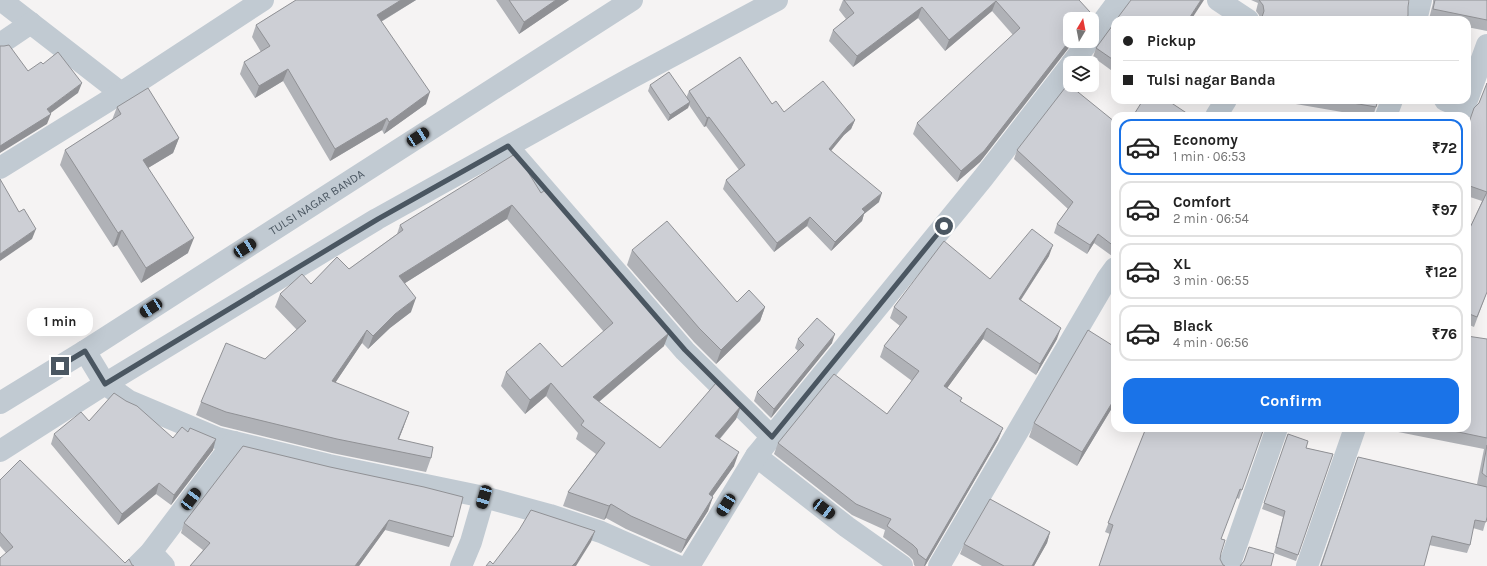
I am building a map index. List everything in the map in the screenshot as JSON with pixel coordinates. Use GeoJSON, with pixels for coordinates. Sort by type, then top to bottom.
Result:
{"type":"FeatureCollection","features":[{"type":"Feature","properties":{"kind":"street"},"geometry":{"type":"LineString","coordinates":[[1,0],[121,93]]}},
{"type":"Feature","properties":{"kind":"street"},"geometry":{"type":"LineString","coordinates":[[0,168],[121,93],[263,0]]}},
{"type":"Feature","properties":{"kind":"street","name":"TULSI NAGAR BANDA"},"geometry":{"type":"LineString","coordinates":[[0,403],[85,351],[632,0]]}},
{"type":"Feature","properties":{"kind":"street"},"geometry":{"type":"LineString","coordinates":[[0,451],[105,384],[378,219],[624,82],[777,0]]}},
{"type":"Feature","properties":{"kind":"street"},"geometry":{"type":"LineString","coordinates":[[1099,27],[1119,0]]}},
{"type":"Feature","properties":{"kind":"street"},"geometry":{"type":"LineString","coordinates":[[1218,0],[1242,16]]}},
{"type":"Feature","properties":{"kind":"street"},"geometry":{"type":"LineString","coordinates":[[1417,16],[1421,0]]}},
{"type":"Feature","properties":{"kind":"street"},"geometry":{"type":"LineString","coordinates":[[0,44],[31,23]]}},
{"type":"Feature","properties":{"kind":"street"},"geometry":{"type":"LineString","coordinates":[[1471,82],[1487,45]]}},
{"type":"Feature","properties":{"kind":"street"},"geometry":{"type":"LineString","coordinates":[[689,566],[756,456],[983,178],[1063,75]]}},
{"type":"Feature","properties":{"kind":"street"},"geometry":{"type":"LineString","coordinates":[[508,146],[685,350],[772,437]]}},
{"type":"Feature","properties":{"kind":"street"},"geometry":{"type":"LineString","coordinates":[[938,566],[1111,279]]}},
{"type":"Feature","properties":{"kind":"street"},"geometry":{"type":"LineString","coordinates":[[85,351],[105,384],[128,401],[156,414],[217,438],[329,465],[484,497],[550,515],[601,532],[678,566]]}},
{"type":"Feature","properties":{"kind":"street"},"geometry":{"type":"LineString","coordinates":[[1230,566],[1276,432]]}},
{"type":"Feature","properties":{"kind":"street"},"geometry":{"type":"LineString","coordinates":[[1307,566],[1354,432]]}},
{"type":"Feature","properties":{"kind":"street"},"geometry":{"type":"LineString","coordinates":[[151,561],[234,442]]}},
{"type":"Feature","properties":{"kind":"street"},"geometry":{"type":"LineString","coordinates":[[756,456],[847,527],[902,566]]}},
{"type":"Feature","properties":{"kind":"street"},"geometry":{"type":"LineString","coordinates":[[461,566],[471,542],[484,497]]}},
{"type":"Feature","properties":{"kind":"building"},"geometry":{"type":"Polygon","coordinates":[[[296,0],[401,0],[377,15],[430,92],[389,122],[387,118],[335,149],[288,69],[259,86],[244,62],[270,46],[256,25],[296,0]]]}},
{"type":"Feature","properties":{"kind":"building"},"geometry":{"type":"Polygon","coordinates":[[[509,0],[556,0],[524,22],[509,0]]]}},
{"type":"Feature","properties":{"kind":"building"},"geometry":{"type":"Polygon","coordinates":[[[844,0],[1079,0],[1090,12],[1063,12],[1064,48],[984,151],[961,171],[917,123],[1020,28],[996,1],[949,40],[922,7],[857,56],[833,30],[854,13],[844,0]]]}},
{"type":"Feature","properties":{"kind":"building"},"geometry":{"type":"Polygon","coordinates":[[[1131,0],[1201,0],[1191,16],[1119,16],[1131,0]]]}},
{"type":"Feature","properties":{"kind":"building"},"geometry":{"type":"Polygon","coordinates":[[[1259,0],[1409,0],[1408,16],[1262,16],[1264,11],[1263,5],[1259,0]]]}},
{"type":"Feature","properties":{"kind":"building"},"geometry":{"type":"Polygon","coordinates":[[[1435,0],[1487,0],[1487,20],[1471,16],[1433,9],[1435,0]]]}},
{"type":"Feature","properties":{"kind":"building"},"geometry":{"type":"Polygon","coordinates":[[[1111,27],[1111,58],[1096,48],[1099,48],[1099,44],[1111,27]]]}},
{"type":"Feature","properties":{"kind":"building"},"geometry":{"type":"Polygon","coordinates":[[[9,45],[28,71],[41,62],[43,64],[58,52],[82,83],[47,109],[51,114],[0,146],[0,46],[9,45]]]}},
{"type":"Feature","properties":{"kind":"building"},"geometry":{"type":"Polygon","coordinates":[[[740,57],[772,104],[776,101],[784,112],[823,81],[855,120],[848,126],[829,149],[882,193],[862,209],[865,212],[835,242],[810,217],[777,243],[726,180],[745,165],[709,117],[707,118],[689,91],[740,57]]]}},
{"type":"Feature","properties":{"kind":"building"},"geometry":{"type":"Polygon","coordinates":[[[669,72],[690,102],[670,115],[650,85],[669,72]]]}},
{"type":"Feature","properties":{"kind":"building"},"geometry":{"type":"Polygon","coordinates":[[[1487,83],[1487,192],[1471,186],[1471,117],[1474,108],[1479,103],[1487,83]]]}},
{"type":"Feature","properties":{"kind":"building"},"geometry":{"type":"Polygon","coordinates":[[[148,88],[179,138],[143,160],[194,238],[146,268],[122,230],[118,233],[65,150],[121,114],[117,107],[148,88]]]}},
{"type":"Feature","properties":{"kind":"building"},"geometry":{"type":"Polygon","coordinates":[[[1063,90],[1063,92],[1078,92],[1111,119],[1111,244],[1098,234],[1090,245],[1057,224],[1073,202],[1017,150],[1063,90]]]}},
{"type":"Feature","properties":{"kind":"building"},"geometry":{"type":"Polygon","coordinates":[[[1140,104],[1173,104],[1185,112],[1136,112],[1140,104]]]}},
{"type":"Feature","properties":{"kind":"building"},"geometry":{"type":"Polygon","coordinates":[[[1358,104],[1377,104],[1376,107],[1358,104]]]}},
{"type":"Feature","properties":{"kind":"building"},"geometry":{"type":"Polygon","coordinates":[[[515,154],[541,193],[545,190],[669,333],[593,397],[660,448],[716,383],[741,406],[715,436],[739,452],[709,494],[713,497],[686,540],[631,516],[611,504],[609,506],[568,492],[605,443],[581,425],[584,421],[551,383],[530,400],[506,372],[540,343],[562,367],[613,323],[512,205],[399,276],[416,298],[395,314],[373,336],[367,330],[332,381],[409,412],[398,439],[433,447],[431,458],[337,439],[226,412],[201,402],[226,343],[265,359],[306,321],[280,294],[302,274],[311,284],[337,257],[349,269],[403,230],[400,225],[515,154]]]}},
{"type":"Feature","properties":{"kind":"building"},"geometry":{"type":"Polygon","coordinates":[[[0,179],[19,212],[24,209],[36,229],[0,254],[0,179]]]}},
{"type":"Feature","properties":{"kind":"building"},"geometry":{"type":"Polygon","coordinates":[[[1487,192],[1487,292],[1477,317],[1471,315],[1471,226],[1487,192]]]}},
{"type":"Feature","properties":{"kind":"building"},"geometry":{"type":"Polygon","coordinates":[[[667,221],[737,302],[749,290],[765,307],[721,350],[699,328],[632,250],[667,221]]]}},
{"type":"Feature","properties":{"kind":"building"},"geometry":{"type":"Polygon","coordinates":[[[1032,229],[1053,245],[1019,299],[1061,328],[1040,364],[987,328],[944,386],[962,398],[960,401],[1003,428],[926,560],[918,554],[917,549],[913,545],[887,526],[891,519],[856,504],[778,443],[834,374],[887,414],[919,371],[884,346],[907,317],[894,307],[944,241],[990,279],[1032,229]]]}},
{"type":"Feature","properties":{"kind":"building"},"geometry":{"type":"Polygon","coordinates":[[[817,318],[835,334],[774,409],[757,392],[804,345],[798,339],[817,318]]]}},
{"type":"Feature","properties":{"kind":"building"},"geometry":{"type":"Polygon","coordinates":[[[1088,330],[1111,344],[1111,405],[1082,452],[1034,423],[1088,330]]]}},
{"type":"Feature","properties":{"kind":"building"},"geometry":{"type":"Polygon","coordinates":[[[1471,337],[1487,339],[1487,438],[1458,432],[1471,432],[1471,337]]]}},
{"type":"Feature","properties":{"kind":"building"},"geometry":{"type":"Polygon","coordinates":[[[114,393],[137,406],[173,438],[182,427],[188,432],[190,428],[216,439],[174,495],[159,483],[122,514],[54,434],[81,412],[89,421],[114,393]]]}},
{"type":"Feature","properties":{"kind":"building"},"geometry":{"type":"Polygon","coordinates":[[[1144,432],[1263,432],[1242,490],[1240,489],[1221,539],[1225,540],[1220,559],[1225,566],[1099,566],[1113,525],[1108,523],[1144,432]]]}},
{"type":"Feature","properties":{"kind":"building"},"geometry":{"type":"Polygon","coordinates":[[[1288,434],[1308,441],[1306,448],[1333,454],[1298,555],[1276,547],[1285,511],[1264,503],[1288,434]]]}},
{"type":"Feature","properties":{"kind":"building"},"geometry":{"type":"Polygon","coordinates":[[[1487,445],[1487,477],[1482,473],[1487,445]]]}},
{"type":"Feature","properties":{"kind":"building"},"geometry":{"type":"Polygon","coordinates":[[[243,446],[463,497],[453,537],[389,520],[355,566],[190,566],[210,543],[184,523],[243,446]]]}},
{"type":"Feature","properties":{"kind":"building"},"geometry":{"type":"Polygon","coordinates":[[[1358,457],[1487,487],[1486,522],[1475,520],[1470,545],[1432,536],[1424,566],[1321,566],[1358,457]]]}},
{"type":"Feature","properties":{"kind":"building"},"geometry":{"type":"Polygon","coordinates":[[[20,460],[125,563],[129,559],[134,566],[0,566],[0,558],[13,547],[0,532],[0,480],[20,460]]]}},
{"type":"Feature","properties":{"kind":"building"},"geometry":{"type":"Polygon","coordinates":[[[990,499],[1050,532],[1032,566],[1004,566],[964,544],[990,499]]]}},
{"type":"Feature","properties":{"kind":"building"},"geometry":{"type":"Polygon","coordinates":[[[531,510],[595,531],[576,562],[572,566],[486,566],[490,561],[493,564],[519,530],[531,510]]]}},
{"type":"Feature","properties":{"kind":"building"},"geometry":{"type":"Polygon","coordinates":[[[1249,547],[1274,554],[1271,566],[1240,566],[1244,561],[1249,547]]]}},
{"type":"Feature","properties":{"kind":"route"},"geometry":{"type":"LineString","coordinates":[[60,366],[85,351],[105,384],[378,219],[508,146],[685,350],[772,437],[944,226]]}}]}
